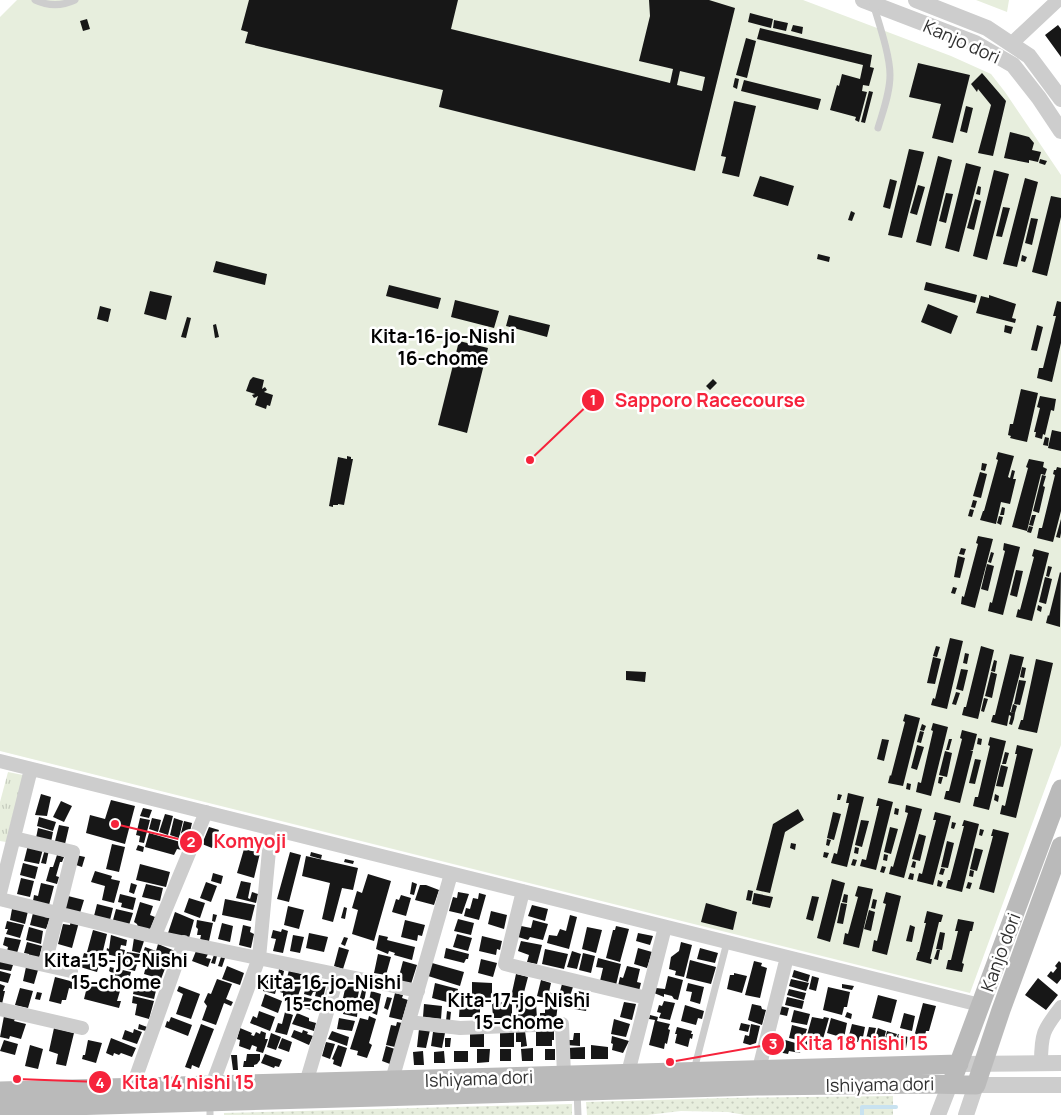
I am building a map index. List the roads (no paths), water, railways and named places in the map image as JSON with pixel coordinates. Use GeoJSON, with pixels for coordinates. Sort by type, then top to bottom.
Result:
{"type":"FeatureCollection","features":[{"type":"Feature","properties":{"kind":"main road","name":"Kanjo dori"},"geometry":{"type":"LineString","coordinates":[[950,1084],[1061,789]]}},
{"type":"Feature","properties":{"kind":"main road","name":"Kanjo dori"},"geometry":{"type":"LineString","coordinates":[[976,1086],[1001,1010],[1061,846]]}},
{"type":"Feature","properties":{"kind":"main road","name":"Ishiyama dori"},"geometry":{"type":"LineString","coordinates":[[0,1091],[132,1088],[211,1101],[306,1083],[959,1064]]}},
{"type":"Feature","properties":{"kind":"main road","name":"Ishiyama dori"},"geometry":{"type":"LineString","coordinates":[[0,1108],[757,1086],[950,1084],[976,1086]]}},
{"type":"Feature","properties":{"kind":"street","name":"Kanjo dori"},"geometry":{"type":"LineString","coordinates":[[863,0],[975,43],[1013,65],[1039,98],[1061,131]]}},
{"type":"Feature","properties":{"kind":"street","name":"Kanjo dori"},"geometry":{"type":"LineString","coordinates":[[916,0],[987,28],[1028,56],[1061,98]]}},
{"type":"Feature","properties":{"kind":"street"},"geometry":{"type":"LineString","coordinates":[[1010,44],[1058,0]]}},
{"type":"Feature","properties":{"kind":"street"},"geometry":{"type":"LineString","coordinates":[[0,761],[980,1005]]}},
{"type":"Feature","properties":{"kind":"street"},"geometry":{"type":"LineString","coordinates":[[0,893],[32,769]]}},
{"type":"Feature","properties":{"kind":"street"},"geometry":{"type":"LineString","coordinates":[[155,935],[206,812]]}},
{"type":"Feature","properties":{"kind":"street"},"geometry":{"type":"LineString","coordinates":[[211,1101],[258,958],[271,829]]}},
{"type":"Feature","properties":{"kind":"street"},"geometry":{"type":"LineString","coordinates":[[14,838],[73,852],[45,964]]}},
{"type":"Feature","properties":{"kind":"street"},"geometry":{"type":"LineString","coordinates":[[392,1080],[451,874]]}},
{"type":"Feature","properties":{"kind":"street"},"geometry":{"type":"LineString","coordinates":[[523,892],[504,964],[647,998]]}},
{"type":"Feature","properties":{"kind":"street"},"geometry":{"type":"LineString","coordinates":[[0,899],[147,935],[155,935],[418,991]]}},
{"type":"Feature","properties":{"kind":"street"},"geometry":{"type":"LineString","coordinates":[[628,1073],[665,927]]}},
{"type":"Feature","properties":{"kind":"street"},"geometry":{"type":"LineString","coordinates":[[132,1088],[184,942]]}},
{"type":"Feature","properties":{"kind":"street"},"geometry":{"type":"LineString","coordinates":[[0,955],[71,971]]}},
{"type":"Feature","properties":{"kind":"street"},"geometry":{"type":"LineString","coordinates":[[760,1069],[787,957]]}},
{"type":"Feature","properties":{"kind":"street"},"geometry":{"type":"LineString","coordinates":[[306,1083],[338,974]]}},
{"type":"Feature","properties":{"kind":"street"},"geometry":{"type":"LineString","coordinates":[[1041,1063],[1042,1035],[1046,1026],[1061,1007]]}},
{"type":"Feature","properties":{"kind":"street"},"geometry":{"type":"LineString","coordinates":[[0,1009],[82,1028]]}},
{"type":"Feature","properties":{"kind":"street"},"geometry":{"type":"LineString","coordinates":[[409,1022],[460,1028],[562,1024],[564,1075]]}},
{"type":"Feature","properties":{"kind":"street"},"geometry":{"type":"LineString","coordinates":[[959,1064],[1061,1063]]}},
{"type":"Feature","properties":{"kind":"street","name":"Kanjo dori"},"geometry":{"type":"LineString","coordinates":[[938,1115],[950,1084]]}},
{"type":"Feature","properties":{"kind":"street"},"geometry":{"type":"LineString","coordinates":[[976,1086],[1061,1085]]}},
{"type":"Feature","properties":{"kind":"street","name":"Kanjo dori"},"geometry":{"type":"LineString","coordinates":[[966,1115],[976,1086]]}},
{"type":"Feature","properties":{"kind":"lane"},"geometry":{"type":"LineString","coordinates":[[35,0],[51,5],[75,0]]}},
{"type":"Feature","properties":{"kind":"lane"},"geometry":{"type":"LineString","coordinates":[[872,0],[889,62],[890,74],[878,128]]}},
{"type":"Feature","properties":{"kind":"lane"},"geometry":{"type":"LineString","coordinates":[[694,1071],[727,942]]}},
{"type":"Feature","properties":{"kind":"lane"},"geometry":{"type":"LineString","coordinates":[[577,1091],[578,1115]]}},
{"type":"Feature","properties":{"kind":"waterway"},"geometry":{"type":"LineString","coordinates":[[862,1115],[862,1107],[896,1107]]}},
{"type":"Feature","properties":{"kind":"place","name":"Sapporo Racecourse"},"geometry":{"type":"Point","coordinates":[530,460]}},
{"type":"Feature","properties":{"kind":"place","name":"Komyoji"},"geometry":{"type":"Point","coordinates":[115,824]}},
{"type":"Feature","properties":{"kind":"place","name":"Kita 18 nishi 15"},"geometry":{"type":"Point","coordinates":[670,1062]}},
{"type":"Feature","properties":{"kind":"place","name":"Kita 14 nishi 15"},"geometry":{"type":"Point","coordinates":[17,1079]}},
{"type":"Feature","properties":{"kind":"district","name":"Kita-16-jo-Nishi 16-chome"},"geometry":{"type":"Point","coordinates":[443,347]}},
{"type":"Feature","properties":{"kind":"district","name":"Kita-15-jo-Nishi 15-chome"},"geometry":{"type":"Point","coordinates":[116,971]}},
{"type":"Feature","properties":{"kind":"district","name":"Kita-16-jo-Nishi 15-chome"},"geometry":{"type":"Point","coordinates":[329,993]}},
{"type":"Feature","properties":{"kind":"district","name":"Kita-17-jo-Nishi 15-chome"},"geometry":{"type":"Point","coordinates":[519,1011]}}]}
